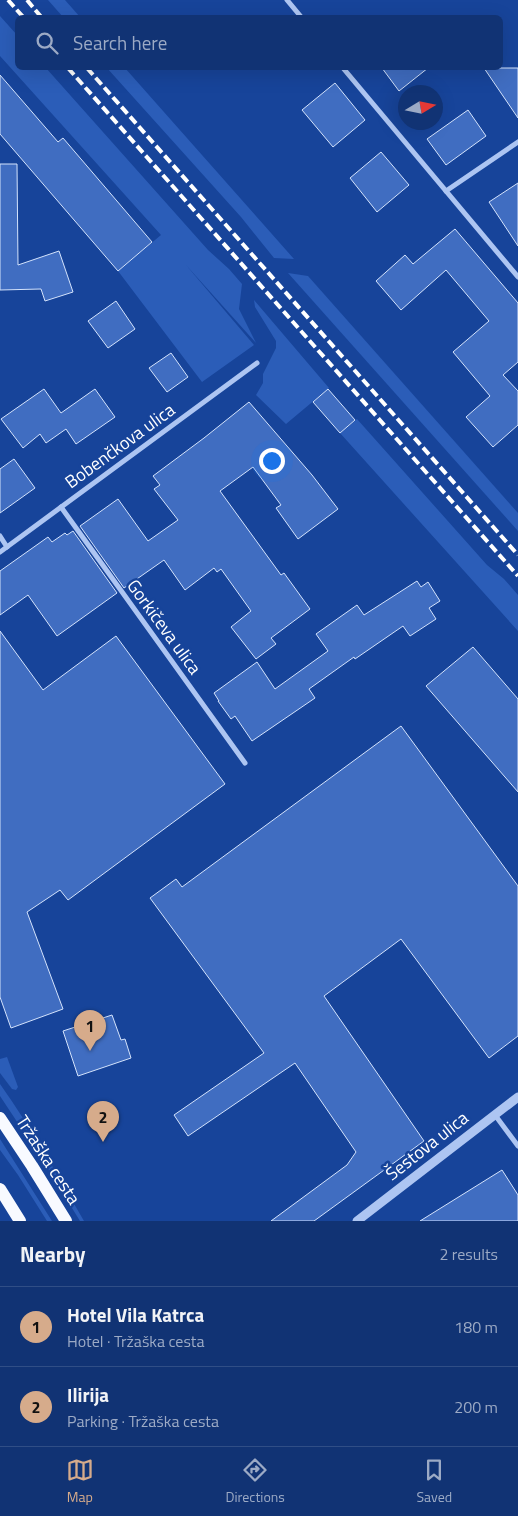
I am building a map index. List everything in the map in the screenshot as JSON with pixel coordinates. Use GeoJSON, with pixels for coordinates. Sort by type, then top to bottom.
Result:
{"type":"FeatureCollection","features":[{"type":"Feature","properties":{"kind":"main road","name":"Tržaška cesta"},"geometry":{"type":"LineString","coordinates":[[0,1118],[66,1221]]}},
{"type":"Feature","properties":{"kind":"main road"},"geometry":{"type":"LineString","coordinates":[[0,1188],[20,1221]]}},
{"type":"Feature","properties":{"kind":"street"},"geometry":{"type":"LineString","coordinates":[[287,0],[300,15]]}},
{"type":"Feature","properties":{"kind":"street"},"geometry":{"type":"LineString","coordinates":[[345,70],[518,277]]}},
{"type":"Feature","properties":{"kind":"street"},"geometry":{"type":"LineString","coordinates":[[446,191],[518,142]]}},
{"type":"Feature","properties":{"kind":"street","name":"Bobenčkova ulica"},"geometry":{"type":"LineString","coordinates":[[0,552],[257,363]]}},
{"type":"Feature","properties":{"kind":"street","name":"Gorkičeva ulica"},"geometry":{"type":"LineString","coordinates":[[62,507],[245,763]]}},
{"type":"Feature","properties":{"kind":"street"},"geometry":{"type":"LineString","coordinates":[[0,536],[7,547]]}},
{"type":"Feature","properties":{"kind":"street","name":"Šestova ulica"},"geometry":{"type":"LineString","coordinates":[[357,1221],[518,1097]]}},
{"type":"Feature","properties":{"kind":"street"},"geometry":{"type":"LineString","coordinates":[[494,1114],[518,1146]]}},
{"type":"Feature","properties":{"kind":"shaded area"},"geometry":{"type":"Polygon","coordinates":[[[48,0],[65,0],[78,15],[61,15],[48,0]]]}},
{"type":"Feature","properties":{"kind":"shaded area"},"geometry":{"type":"Polygon","coordinates":[[[0,16],[15,33],[15,70],[48,70],[208,250],[242,284],[239,309],[256,343],[186,265],[254,345],[202,382],[118,271],[161,235],[0,56],[0,16]]]}},
{"type":"Feature","properties":{"kind":"shaded area"},"geometry":{"type":"Polygon","coordinates":[[[109,70],[127,70],[294,259],[274,258],[241,217],[109,70]]]}},
{"type":"Feature","properties":{"kind":"shaded area"},"geometry":{"type":"Polygon","coordinates":[[[288,273],[308,276],[518,513],[518,531],[288,273]]]}},
{"type":"Feature","properties":{"kind":"shaded area"},"geometry":{"type":"Polygon","coordinates":[[[254,300],[329,388],[286,424],[256,395],[263,383],[263,374],[276,348],[276,341],[255,307],[254,300]]]}},
{"type":"Feature","properties":{"kind":"shaded area"},"geometry":{"type":"Polygon","coordinates":[[[357,419],[487,565],[504,579],[518,595],[518,631],[340,433],[357,419]]]}},
{"type":"Feature","properties":{"kind":"shaded area"},"geometry":{"type":"Polygon","coordinates":[[[7,1057],[18,1087],[16,1090],[12,1089],[0,1073],[0,1059],[7,1057]]]}},
{"type":"Feature","properties":{"kind":"shaded area"},"geometry":{"type":"Polygon","coordinates":[[[0,1084],[33,1134],[84,1221],[80,1221],[0,1096],[0,1084]]]}},
{"type":"Feature","properties":{"kind":"shaded area"},"geometry":{"type":"Polygon","coordinates":[[[0,1139],[52,1221],[47,1221],[0,1150],[0,1139]]]}},
{"type":"Feature","properties":{"kind":"building"},"geometry":{"type":"Polygon","coordinates":[[[518,68],[518,118],[485,70],[518,68]]]}},
{"type":"Feature","properties":{"kind":"building"},"geometry":{"type":"Polygon","coordinates":[[[383,70],[425,70],[407,85],[398,85],[398,90],[383,70]]]}},
{"type":"Feature","properties":{"kind":"building"},"geometry":{"type":"Polygon","coordinates":[[[0,75],[58,142],[63,138],[152,242],[118,271],[0,134],[0,75]]]}},
{"type":"Feature","properties":{"kind":"building"},"geometry":{"type":"Polygon","coordinates":[[[335,83],[365,120],[333,147],[302,110],[335,83]]]}},
{"type":"Feature","properties":{"kind":"building"},"geometry":{"type":"Polygon","coordinates":[[[468,110],[486,136],[446,165],[427,139],[440,130],[443,130],[443,128],[468,110]]]}},
{"type":"Feature","properties":{"kind":"building"},"geometry":{"type":"Polygon","coordinates":[[[381,152],[409,185],[377,212],[350,178],[381,152]]]}},
{"type":"Feature","properties":{"kind":"building"},"geometry":{"type":"Polygon","coordinates":[[[0,164],[17,164],[18,265],[59,251],[73,292],[45,301],[41,289],[0,290],[0,164]]]}},
{"type":"Feature","properties":{"kind":"building"},"geometry":{"type":"Polygon","coordinates":[[[518,183],[518,246],[489,202],[518,183]]]}},
{"type":"Feature","properties":{"kind":"building"},"geometry":{"type":"Polygon","coordinates":[[[455,229],[518,303],[518,362],[503,375],[518,391],[518,425],[493,447],[466,417],[490,396],[453,352],[489,321],[446,270],[401,310],[376,281],[405,255],[413,264],[455,229]]]}},
{"type":"Feature","properties":{"kind":"building"},"geometry":{"type":"Polygon","coordinates":[[[116,301],[135,329],[108,348],[88,321],[116,301]]]}},
{"type":"Feature","properties":{"kind":"building"},"geometry":{"type":"Polygon","coordinates":[[[171,353],[188,377],[167,392],[149,368],[171,353]]]}},
{"type":"Feature","properties":{"kind":"building"},"geometry":{"type":"Polygon","coordinates":[[[44,389],[61,413],[95,389],[115,417],[76,444],[66,429],[46,443],[40,434],[23,448],[1,419],[44,389]]]}},
{"type":"Feature","properties":{"kind":"building"},"geometry":{"type":"Polygon","coordinates":[[[328,389],[355,420],[340,433],[313,402],[328,389]]]}},
{"type":"Feature","properties":{"kind":"building"},"geometry":{"type":"Polygon","coordinates":[[[249,402],[312,475],[338,509],[298,539],[276,508],[281,505],[253,467],[220,491],[281,575],[284,573],[310,609],[271,638],[276,644],[256,659],[231,627],[251,611],[221,569],[217,572],[214,568],[185,590],[164,560],[124,588],[80,526],[118,499],[148,541],[178,520],[154,489],[160,485],[153,476],[249,402]]]}},
{"type":"Feature","properties":{"kind":"building"},"geometry":{"type":"Polygon","coordinates":[[[14,459],[35,488],[0,513],[0,469],[14,459]]]}},
{"type":"Feature","properties":{"kind":"building"},"geometry":{"type":"Polygon","coordinates":[[[73,531],[117,593],[57,636],[28,595],[0,615],[0,571],[48,537],[52,542],[65,533],[67,535],[73,531]]]}},
{"type":"Feature","properties":{"kind":"building"},"geometry":{"type":"Polygon","coordinates":[[[417,581],[421,587],[428,582],[440,601],[429,608],[436,619],[410,636],[403,626],[355,659],[354,657],[309,689],[315,698],[252,741],[235,716],[231,719],[218,701],[214,693],[257,662],[275,689],[328,651],[316,634],[357,605],[364,615],[417,581]]]}},
{"type":"Feature","properties":{"kind":"building"},"geometry":{"type":"Polygon","coordinates":[[[0,631],[43,690],[116,636],[225,784],[68,900],[60,890],[27,912],[63,1009],[11,1028],[0,997],[0,631]]]}},
{"type":"Feature","properties":{"kind":"building"},"geometry":{"type":"Polygon","coordinates":[[[473,647],[518,699],[518,792],[426,686],[473,647]]]}},
{"type":"Feature","properties":{"kind":"building"},"geometry":{"type":"Polygon","coordinates":[[[401,726],[518,886],[518,1036],[489,1058],[401,939],[324,996],[424,1141],[314,1221],[271,1221],[347,1165],[356,1152],[295,1063],[188,1136],[174,1115],[264,1053],[150,898],[176,879],[182,887],[401,726]]]}},
{"type":"Feature","properties":{"kind":"building"},"geometry":{"type":"Polygon","coordinates":[[[112,1015],[121,1040],[125,1039],[131,1058],[78,1076],[63,1031],[112,1015]]]}},
{"type":"Feature","properties":{"kind":"building"},"geometry":{"type":"Polygon","coordinates":[[[502,1170],[518,1195],[518,1221],[420,1221],[502,1170]]]}},
{"type":"Feature","properties":{"kind":"railway"},"geometry":{"type":"LineString","coordinates":[[8,0],[21,15]]}},
{"type":"Feature","properties":{"kind":"railway"},"geometry":{"type":"LineString","coordinates":[[27,0],[40,15]]}},
{"type":"Feature","properties":{"kind":"railway"},"geometry":{"type":"LineString","coordinates":[[70,70],[518,576]]}},
{"type":"Feature","properties":{"kind":"railway"},"geometry":{"type":"LineString","coordinates":[[89,70],[518,555]]}},
{"type":"Feature","properties":{"kind":"place","name":"Hotel Vila Katrca"},"geometry":{"type":"Point","coordinates":[90,1051]}},
{"type":"Feature","properties":{"kind":"place","name":"Ilirija"},"geometry":{"type":"Point","coordinates":[103,1142]}}]}
